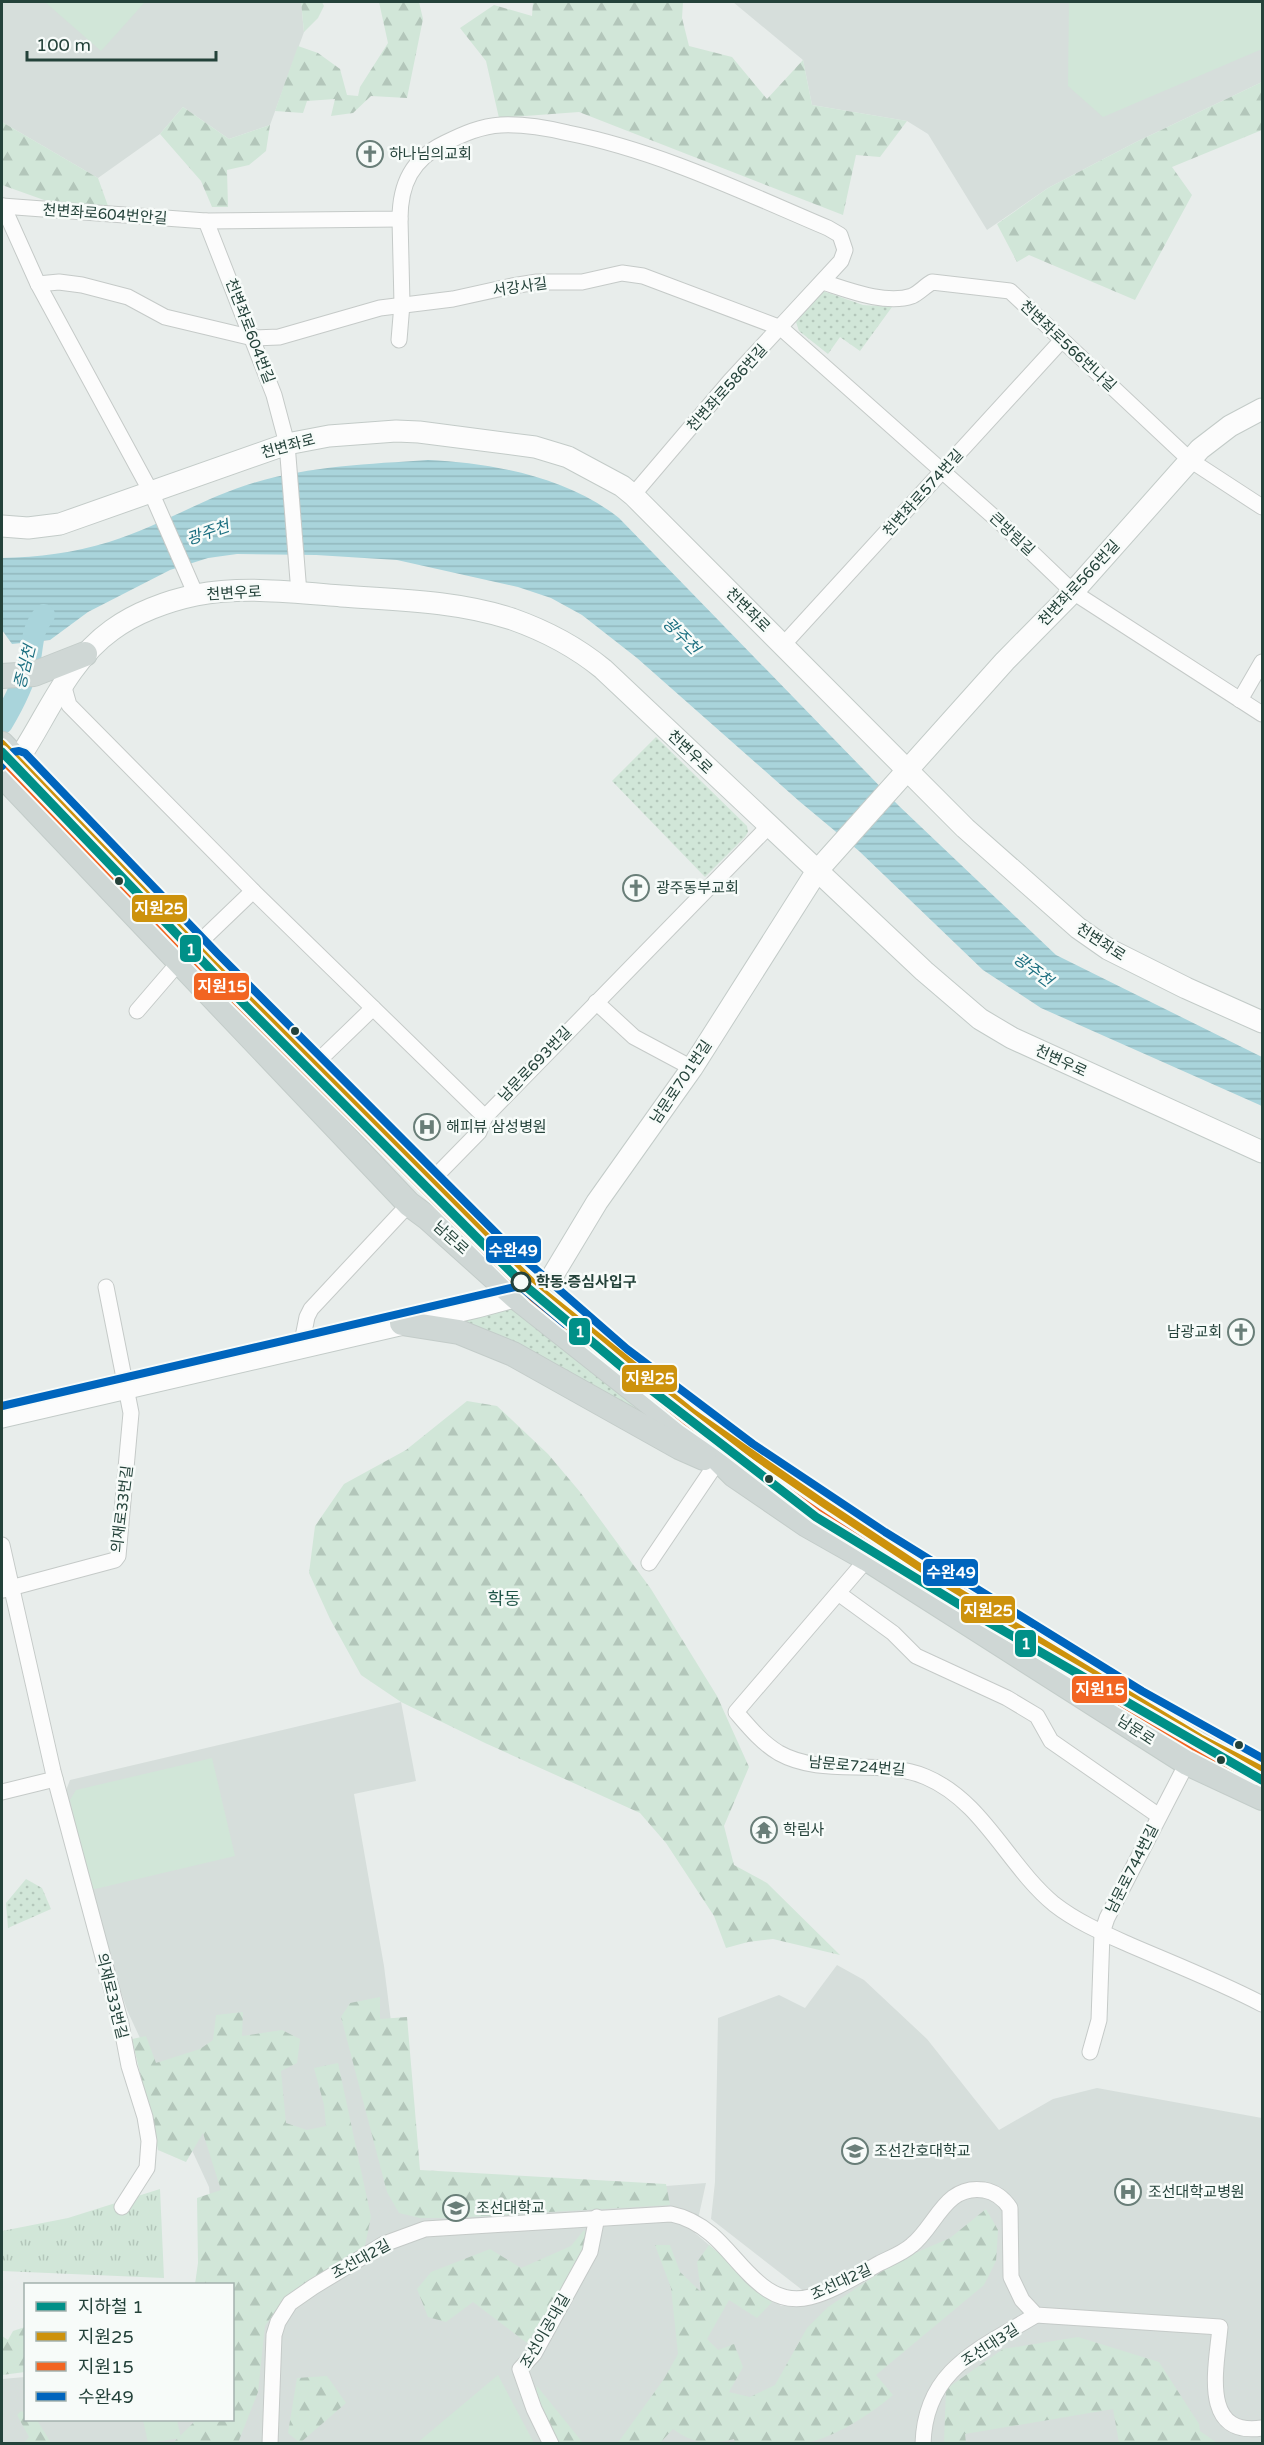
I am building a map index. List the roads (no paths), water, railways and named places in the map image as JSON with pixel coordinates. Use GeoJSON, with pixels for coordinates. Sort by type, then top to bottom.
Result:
{"type":"FeatureCollection","features":[{"type":"Feature","properties":{"kind":"main road"},"geometry":{"type":"LineString","coordinates":[[5,676],[54,677],[85,654]]}},
{"type":"Feature","properties":{"kind":"main road","name":"남문로"},"geometry":{"type":"LineString","coordinates":[[2,744],[7,775],[188,954],[314,1065],[540,1290],[693,1413],[908,1559],[1200,1738],[1263,1770]]}},
{"type":"Feature","properties":{"kind":"main road","name":"남문로"},"geometry":{"type":"LineString","coordinates":[[188,954],[409,1204],[428,1218],[516,1298],[706,1447],[725,1469],[807,1525],[870,1561],[1187,1763],[1263,1798]]}},
{"type":"Feature","properties":{"kind":"main road"},"geometry":{"type":"LineString","coordinates":[[402,1323],[459,1332],[513,1354],[674,1444],[725,1469]]}},
{"type":"Feature","properties":{"kind":"main road"},"geometry":{"type":"LineString","coordinates":[[870,1561],[888,1559],[903,1567],[908,1563],[908,1559]]}},
{"type":"Feature","properties":{"kind":"street","name":"천변좌로586번길"},"geometry":{"type":"LineString","coordinates":[[399,219],[400,202],[405,183],[418,162],[439,146],[469,131],[498,125],[546,128],[623,146],[691,170],[840,235],[845,250],[840,261],[725,387],[633,495]]}},
{"type":"Feature","properties":{"kind":"street","name":"천변좌로604번안길"},"geometry":{"type":"LineString","coordinates":[[2,206],[207,221],[399,219]]}},
{"type":"Feature","properties":{"kind":"street"},"geometry":{"type":"LineString","coordinates":[[2,206],[38,284],[155,500],[196,596]]}},
{"type":"Feature","properties":{"kind":"street"},"geometry":{"type":"LineString","coordinates":[[399,219],[402,304],[399,340]]}},
{"type":"Feature","properties":{"kind":"street","name":"천변좌로604번길"},"geometry":{"type":"LineString","coordinates":[[207,221],[274,395],[288,449],[299,593]]}},
{"type":"Feature","properties":{"kind":"street","name":"서강사길"},"geometry":{"type":"LineString","coordinates":[[38,284],[59,282],[82,285],[128,297],[165,317],[253,338],[279,337],[380,308],[402,304],[453,298],[537,282],[582,282],[630,273],[781,328]]}},
{"type":"Feature","properties":{"kind":"street","name":"천변좌로566번나길"},"geometry":{"type":"LineString","coordinates":[[823,282],[867,296],[900,298],[914,295],[932,282],[1010,291],[1190,460],[1263,507]]}},
{"type":"Feature","properties":{"kind":"street","name":"큰방림길"},"geometry":{"type":"LineString","coordinates":[[781,328],[942,471],[1073,592],[1263,714]]}},
{"type":"Feature","properties":{"kind":"street","name":"천변좌로574번길"},"geometry":{"type":"LineString","coordinates":[[783,645],[1062,340]]}},
{"type":"Feature","properties":{"kind":"street","name":"천변좌로566번길"},"geometry":{"type":"LineString","coordinates":[[817,872],[1005,661],[1073,592],[1190,460],[1230,426],[1263,409]]}},
{"type":"Feature","properties":{"kind":"street","name":"천변좌로"},"geometry":{"type":"LineString","coordinates":[[2,526],[28,528],[60,524],[155,500],[288,449],[329,436],[396,431],[419,432],[535,447],[568,457],[622,486],[633,495],[908,772],[997,858],[1078,928],[1108,949],[1186,988],[1260,1015]]}},
{"type":"Feature","properties":{"kind":"street","name":"천변우로"},"geometry":{"type":"LineString","coordinates":[[85,654],[114,628],[137,615],[196,596],[236,591],[420,601],[468,608],[511,619],[549,634],[586,655],[603,669],[768,827],[924,971],[992,1026],[1060,1061],[1263,1152]]}},
{"type":"Feature","properties":{"kind":"street"},"geometry":{"type":"LineString","coordinates":[[1240,700],[1263,662]]}},
{"type":"Feature","properties":{"kind":"street"},"geometry":{"type":"LineString","coordinates":[[7,775],[54,677]]}},
{"type":"Feature","properties":{"kind":"street"},"geometry":{"type":"LineString","coordinates":[[54,677],[69,705],[253,891],[485,1117]]}},
{"type":"Feature","properties":{"kind":"street","name":"남문로693번길"},"geometry":{"type":"LineString","coordinates":[[430,1182],[479,1132],[485,1117],[768,827]]}},
{"type":"Feature","properties":{"kind":"street","name":"남문로701번길"},"geometry":{"type":"LineString","coordinates":[[540,1290],[560,1267],[597,1202],[692,1068],[817,872]]}},
{"type":"Feature","properties":{"kind":"street"},"geometry":{"type":"LineString","coordinates":[[137,1011],[188,954],[253,891]]}},
{"type":"Feature","properties":{"kind":"street"},"geometry":{"type":"LineString","coordinates":[[596,1002],[634,1037],[692,1068]]}},
{"type":"Feature","properties":{"kind":"street"},"geometry":{"type":"LineString","coordinates":[[314,1065],[374,1008]]}},
{"type":"Feature","properties":{"kind":"street"},"geometry":{"type":"LineString","coordinates":[[301,1347],[307,1317],[311,1310],[409,1204]]}},
{"type":"Feature","properties":{"kind":"street"},"geometry":{"type":"LineString","coordinates":[[106,1287],[126,1387]]}},
{"type":"Feature","properties":{"kind":"street"},"geometry":{"type":"LineString","coordinates":[[2,1417],[516,1298],[540,1290]]}},
{"type":"Feature","properties":{"kind":"street","name":"의재로33번길"},"geometry":{"type":"LineString","coordinates":[[6,1589],[115,1560],[118,1557],[131,1413],[126,1387]]}},
{"type":"Feature","properties":{"kind":"street"},"geometry":{"type":"LineString","coordinates":[[649,1563],[725,1469]]}},
{"type":"Feature","properties":{"kind":"street","name":"의재로33번길"},"geometry":{"type":"LineString","coordinates":[[2,1545],[6,1589],[121,2024],[129,2066],[147,2126],[149,2141],[147,2168],[122,2208]]}},
{"type":"Feature","properties":{"kind":"street","name":"남문로724번길"},"geometry":{"type":"LineString","coordinates":[[870,1561],[838,1593],[736,1712],[768,1745],[791,1758],[817,1764],[899,1769],[914,1772],[938,1782],[963,1800],[1054,1904],[1102,1933],[1262,2003]]}},
{"type":"Feature","properties":{"kind":"street"},"geometry":{"type":"LineString","coordinates":[[838,1593],[893,1633],[916,1656],[1007,1698],[1037,1716],[1041,1719],[1052,1741],[1159,1816]]}},
{"type":"Feature","properties":{"kind":"street","name":"남문로744번길"},"geometry":{"type":"LineString","coordinates":[[1090,2052],[1101,2008],[1102,1933],[1111,1907],[1187,1763]]}},
{"type":"Feature","properties":{"kind":"street"},"geometry":{"type":"LineString","coordinates":[[2,1792],[55,1779]]}},
{"type":"Feature","properties":{"kind":"street","name":"조선대2길"},"geometry":{"type":"LineString","coordinates":[[270,2444],[275,2328],[290,2303],[384,2244],[425,2229],[662,2213],[682,2216],[702,2226],[713,2235],[769,2292],[796,2300],[826,2291],[912,2245],[955,2195],[975,2190],[986,2191],[999,2196],[1010,2208],[1011,2277],[1022,2300],[1036,2315]]}},
{"type":"Feature","properties":{"kind":"street","name":"조선이공대길"},"geometry":{"type":"LineString","coordinates":[[551,2444],[534,2409],[520,2369],[534,2354],[590,2252],[597,2217]]}},
{"type":"Feature","properties":{"kind":"street"},"geometry":{"type":"LineString","coordinates":[[1036,2315],[1220,2327],[1215,2392],[1219,2410],[1225,2418],[1238,2426],[1251,2429],[1263,2428]]}},
{"type":"Feature","properties":{"kind":"street","name":"조선대3길"},"geometry":{"type":"LineString","coordinates":[[923,2444],[924,2424],[938,2386],[961,2362],[1036,2315]]}},
{"type":"Feature","properties":{"kind":"water","name":"광주천"},"geometry":{"type":"Polygon","coordinates":[[[428,460],[503,469],[553,482],[599,504],[619,518],[899,806],[1056,955],[1262,1057],[1262,1106],[1041,1008],[983,970],[859,851],[637,658],[582,615],[551,598],[518,587],[397,560],[316,555],[237,554],[208,558],[170,570],[88,612],[50,640],[12,644],[2,630],[2,558],[56,554],[109,542],[145,529],[234,489],[274,477],[340,467],[428,460]]]}},
{"type":"Feature","properties":{"kind":"waterway","name":"증심천"},"geometry":{"type":"LineString","coordinates":[[2,723],[22,685],[35,631],[44,615]]}},
{"type":"Feature","properties":{"kind":"metro line","name":"1"},"geometry":{"type":"LineString","coordinates":[[2,752],[237,997],[523,1284],[628,1372],[816,1517],[978,1616],[1262,1780]]}},
{"type":"Feature","properties":{"kind":"place","name":"하나님의교회"},"geometry":{"type":"Point","coordinates":[370,154]}},
{"type":"Feature","properties":{"kind":"place","name":"광주동부교회"},"geometry":{"type":"Point","coordinates":[636,888]}},
{"type":"Feature","properties":{"kind":"place","name":"해피뷰 삼성병원"},"geometry":{"type":"Point","coordinates":[427,1127]}},
{"type":"Feature","properties":{"kind":"place","name":"학동·증심사입구"},"geometry":{"type":"Point","coordinates":[521,1282]}},
{"type":"Feature","properties":{"kind":"place","name":"남광교회"},"geometry":{"type":"Point","coordinates":[1241,1332]}},
{"type":"Feature","properties":{"kind":"place","name":"학림사"},"geometry":{"type":"Point","coordinates":[764,1830]}},
{"type":"Feature","properties":{"kind":"place","name":"조선간호대학교"},"geometry":{"type":"Point","coordinates":[855,2151]}},
{"type":"Feature","properties":{"kind":"place","name":"조선대학교병원"},"geometry":{"type":"Point","coordinates":[1128,2192]}},
{"type":"Feature","properties":{"kind":"place","name":"조선대학교"},"geometry":{"type":"Point","coordinates":[456,2208]}},
{"type":"Feature","properties":{"kind":"district","name":"학동"},"geometry":{"type":"Point","coordinates":[504,1599]}}]}
